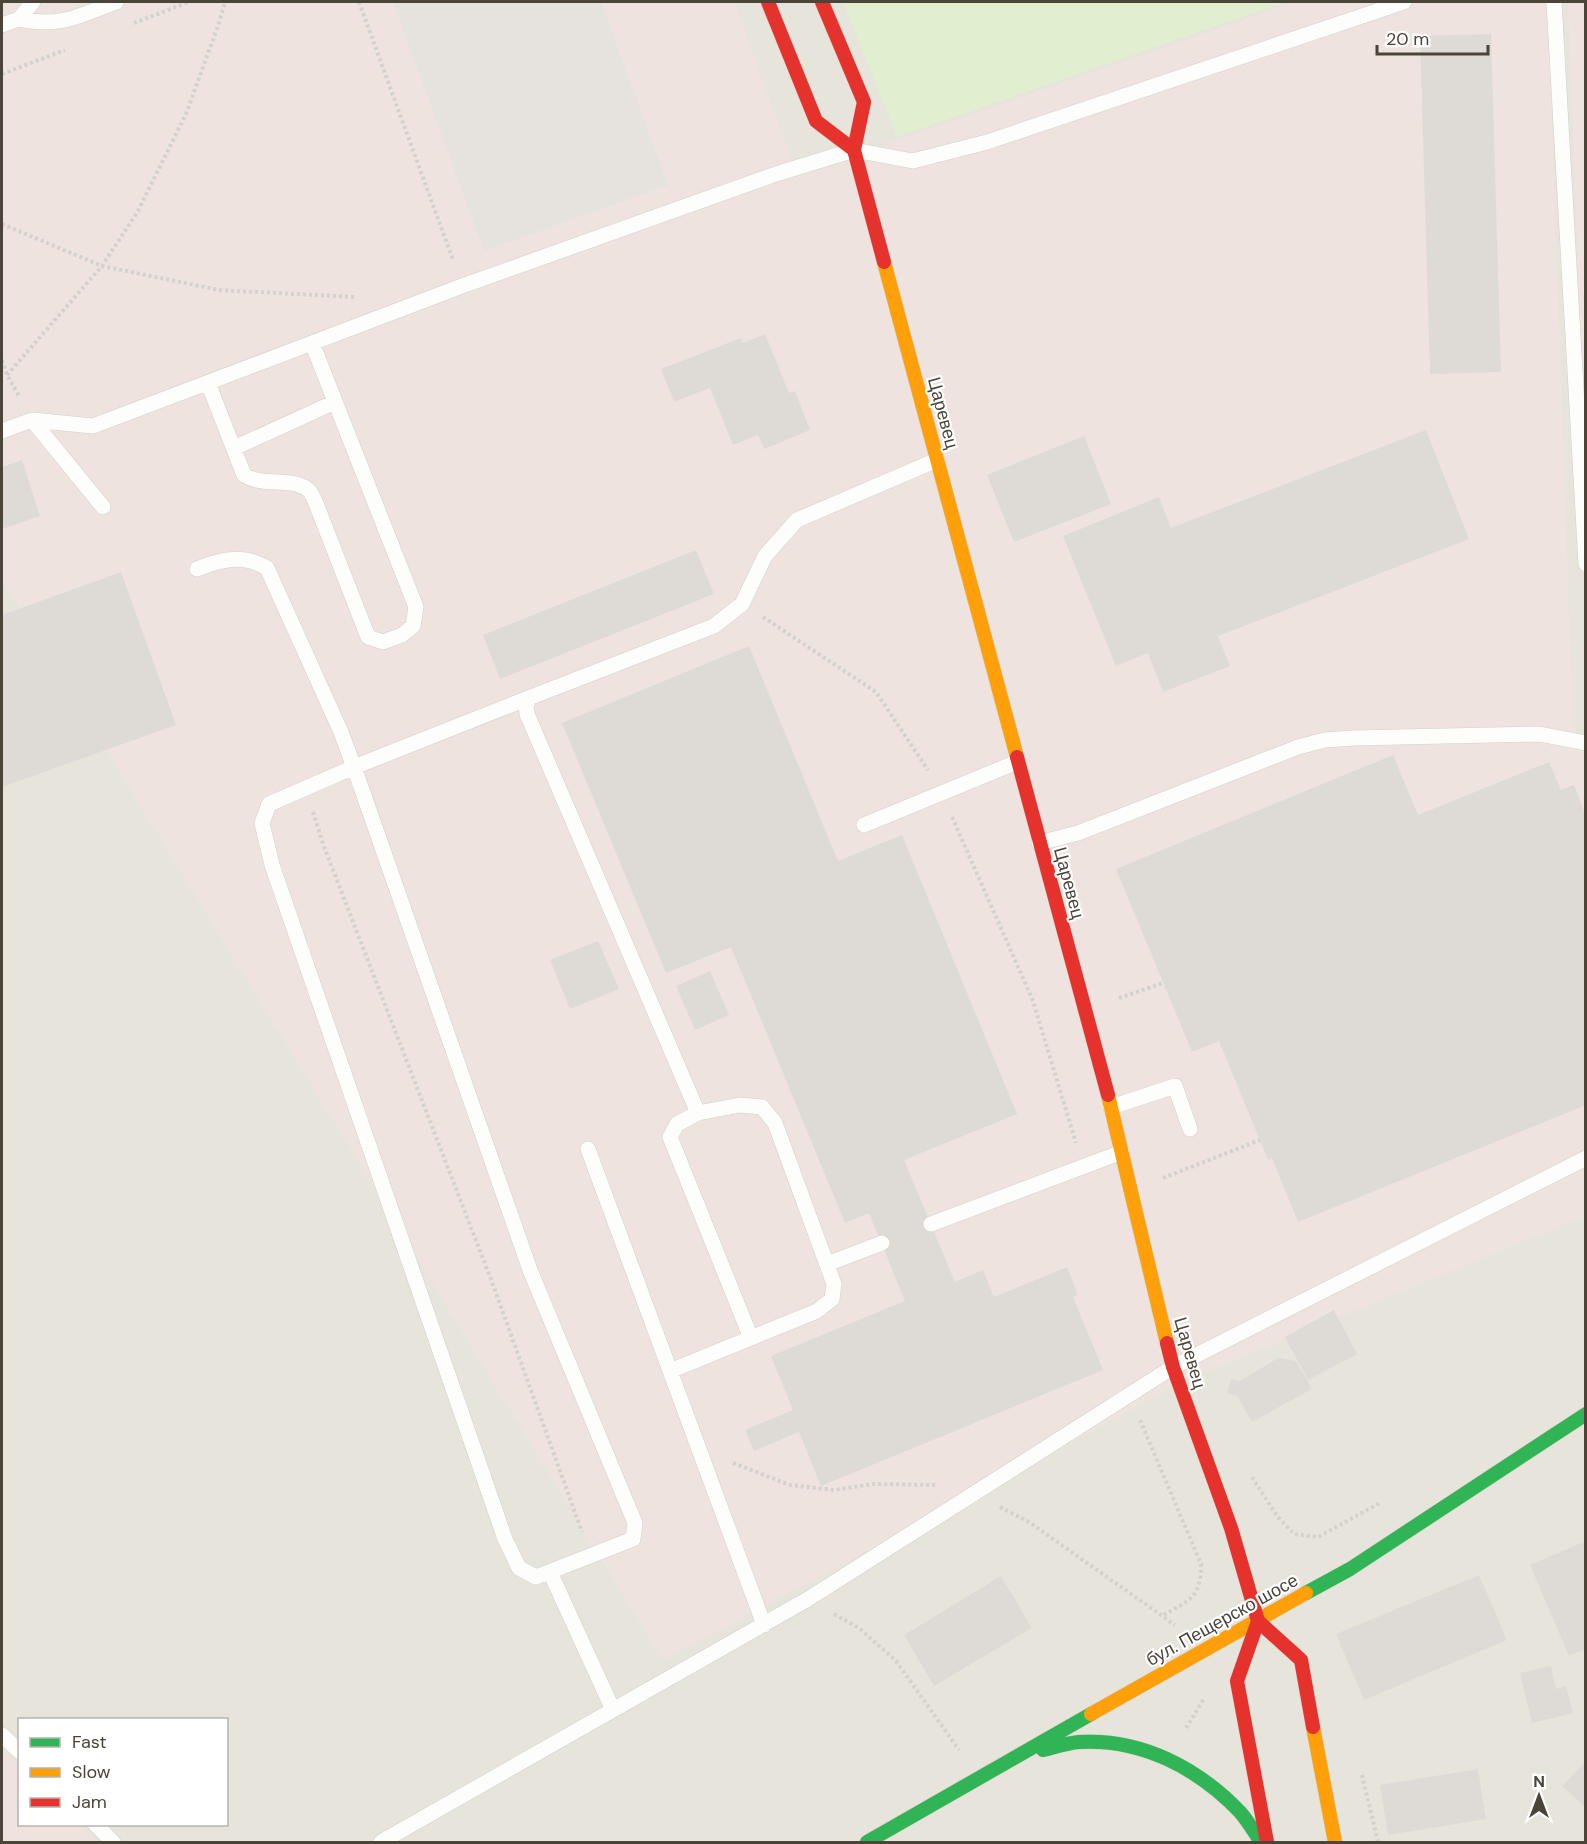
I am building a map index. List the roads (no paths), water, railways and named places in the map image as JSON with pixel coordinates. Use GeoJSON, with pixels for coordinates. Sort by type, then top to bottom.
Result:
{"type":"FeatureCollection","features":[{"type":"Feature","properties":{"kind":"street"},"geometry":{"type":"LineString","coordinates":[[768,2],[816,121],[854,150]]}},
{"type":"Feature","properties":{"kind":"street","name":"Царевец"},"geometry":{"type":"LineString","coordinates":[[822,2],[864,102],[854,150],[1111,1107],[1173,1367],[1231,1528],[1258,1621]]}},
{"type":"Feature","properties":{"kind":"street","name":"бул. Пещерско шосе"},"geometry":{"type":"LineString","coordinates":[[867,1842],[1350,1569],[1586,1414]]}},
{"type":"Feature","properties":{"kind":"street"},"geometry":{"type":"LineString","coordinates":[[1267,1842],[1237,1681],[1258,1621],[1300,1660],[1335,1842]]}},
{"type":"Feature","properties":{"kind":"street"},"geometry":{"type":"LineString","coordinates":[[1021,1754],[1080,1742],[1128,1745],[1165,1756],[1210,1784],[1241,1814],[1261,1842]]}},
{"type":"Feature","properties":{"kind":"lane"},"geometry":{"type":"LineString","coordinates":[[2,25],[19,19],[33,2]]}},
{"type":"Feature","properties":{"kind":"lane"},"geometry":{"type":"LineString","coordinates":[[19,19],[40,24],[62,22],[116,2]]}},
{"type":"Feature","properties":{"kind":"lane"},"geometry":{"type":"LineString","coordinates":[[2,431],[32,420],[93,426],[462,286],[776,174],[854,150],[913,161],[987,142],[1404,2]]}},
{"type":"Feature","properties":{"kind":"lane"},"geometry":{"type":"LineString","coordinates":[[1554,2],[1586,564]]}},
{"type":"Feature","properties":{"kind":"lane"},"geometry":{"type":"LineString","coordinates":[[208,383],[244,475],[253,481],[298,484],[308,489],[315,501],[368,637],[383,642],[402,635],[413,626],[416,607],[312,343]]}},
{"type":"Feature","properties":{"kind":"lane"},"geometry":{"type":"LineString","coordinates":[[234,448],[335,402]]}},
{"type":"Feature","properties":{"kind":"lane"},"geometry":{"type":"LineString","coordinates":[[32,420],[103,507]]}},
{"type":"Feature","properties":{"kind":"lane"},"geometry":{"type":"LineString","coordinates":[[197,569],[228,559],[256,561],[267,568],[341,732],[354,767],[531,1270],[635,1523],[633,1539],[536,1577],[519,1568],[505,1539],[272,866],[262,823],[269,804],[354,767],[714,626],[742,604],[765,556],[797,520],[937,460]]}},
{"type":"Feature","properties":{"kind":"lane"},"geometry":{"type":"LineString","coordinates":[[531,697],[526,705],[527,714],[698,1113]]}},
{"type":"Feature","properties":{"kind":"lane"},"geometry":{"type":"LineString","coordinates":[[1039,843],[1078,833],[1298,747],[1325,740],[1539,734],[1586,743]]}},
{"type":"Feature","properties":{"kind":"lane"},"geometry":{"type":"LineString","coordinates":[[864,825],[1017,762]]}},
{"type":"Feature","properties":{"kind":"lane"},"geometry":{"type":"LineString","coordinates":[[1111,1107],[1175,1086],[1190,1129]]}},
{"type":"Feature","properties":{"kind":"lane"},"geometry":{"type":"LineString","coordinates":[[670,1371],[751,1338],[817,1311],[832,1299],[834,1284],[775,1123],[762,1107],[740,1105],[698,1113],[677,1124],[670,1137],[751,1338]]}},
{"type":"Feature","properties":{"kind":"lane"},"geometry":{"type":"LineString","coordinates":[[588,1149],[764,1624]]}},
{"type":"Feature","properties":{"kind":"lane"},"geometry":{"type":"LineString","coordinates":[[931,1224],[1122,1152]]}},
{"type":"Feature","properties":{"kind":"lane"},"geometry":{"type":"LineString","coordinates":[[381,1842],[808,1599],[1173,1367],[1586,1158]]}},
{"type":"Feature","properties":{"kind":"lane"},"geometry":{"type":"LineString","coordinates":[[827,1264],[882,1243]]}},
{"type":"Feature","properties":{"kind":"lane"},"geometry":{"type":"LineString","coordinates":[[550,1572],[613,1710]]}},
{"type":"Feature","properties":{"kind":"lane"},"geometry":{"type":"LineString","coordinates":[[2,1735],[18,1750]]}},
{"type":"Feature","properties":{"kind":"lane"},"geometry":{"type":"LineString","coordinates":[[97,1826],[113,1842]]}}]}
